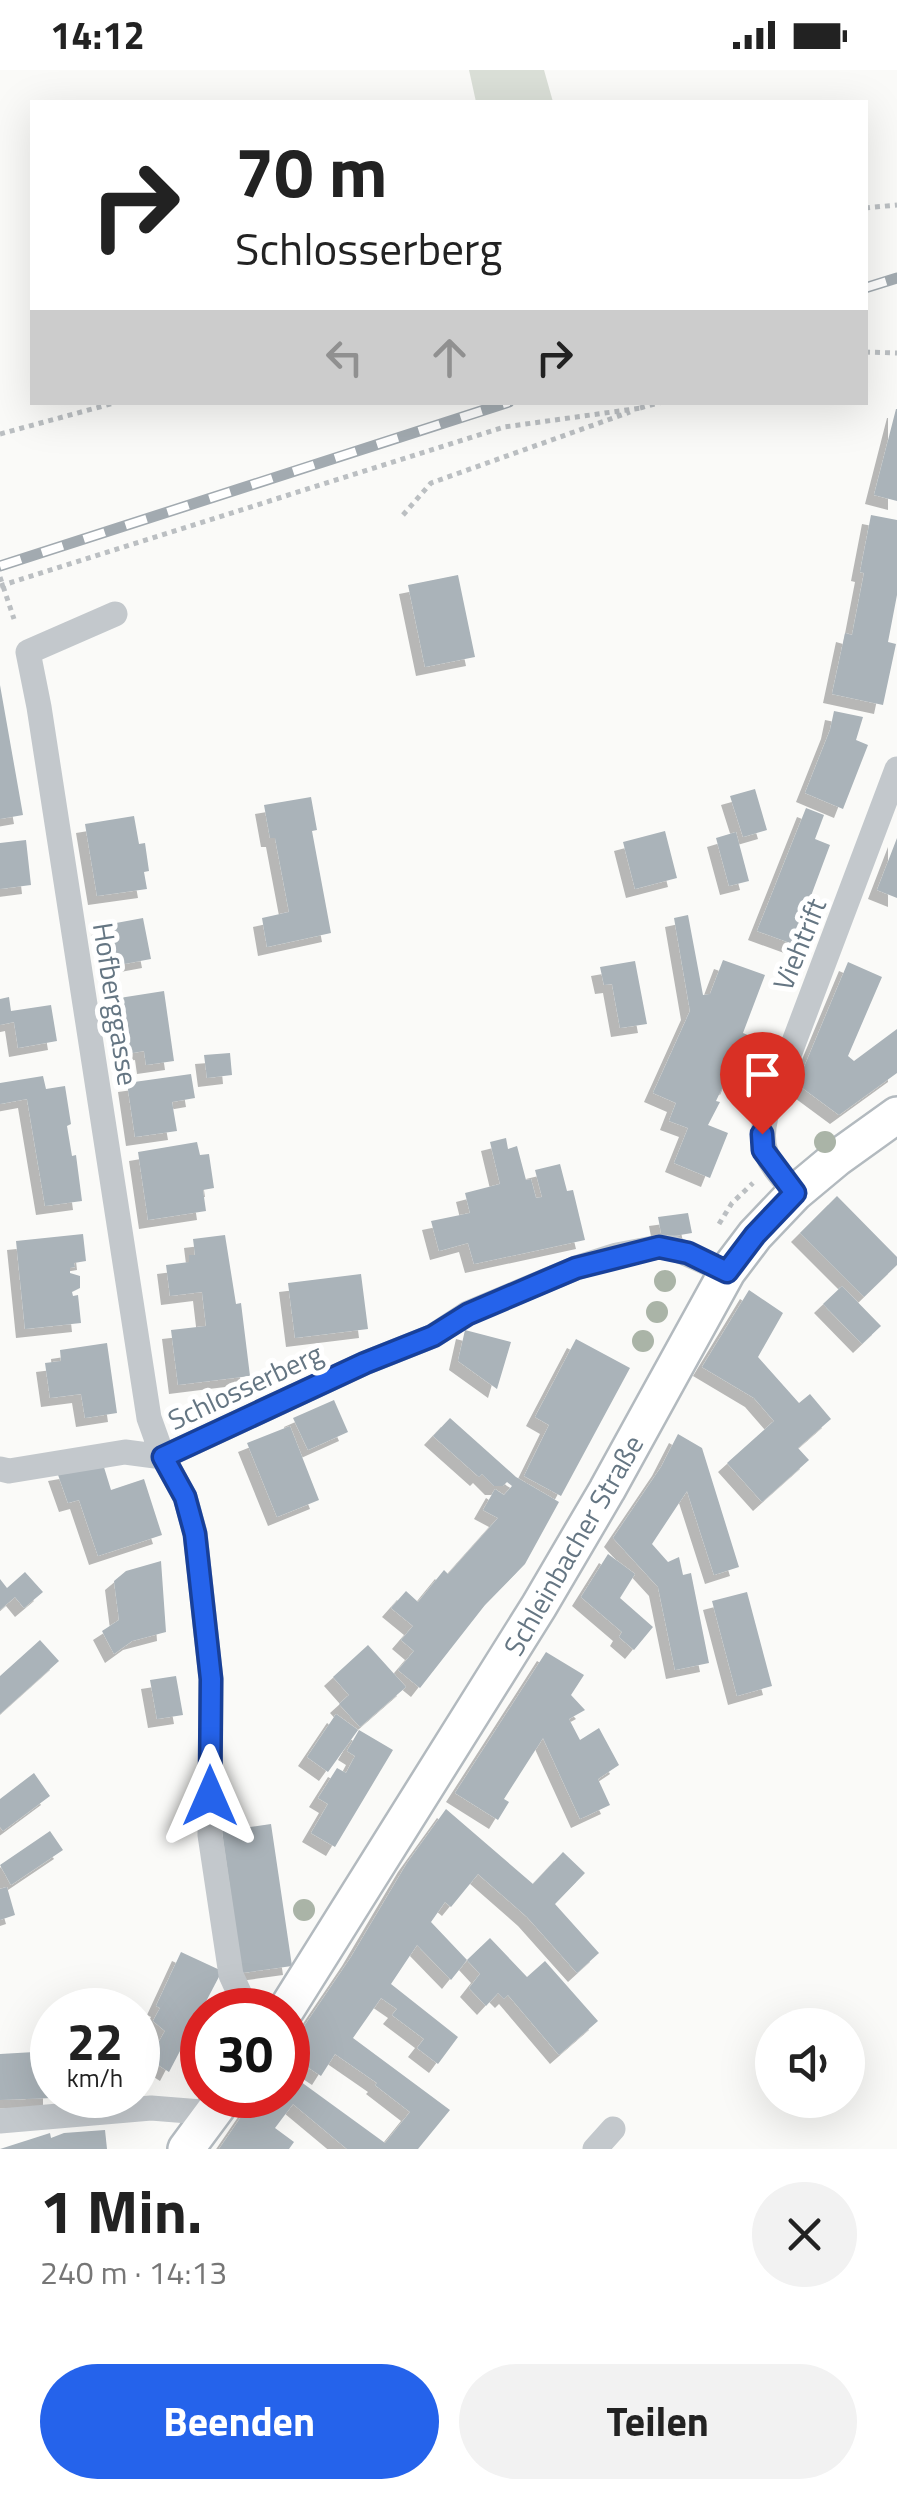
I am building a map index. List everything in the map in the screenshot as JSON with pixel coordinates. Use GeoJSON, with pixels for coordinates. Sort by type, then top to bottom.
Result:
{"type":"FeatureCollection","features":[{"type":"Feature","properties":{"kind":"main road","name":"Schleinbacher Straße"},"geometry":{"type":"LineString","coordinates":[[300,1988],[539,1606],[727,1272],[795,1193],[897,1115]]}},
{"type":"Feature","properties":{"kind":"main road"},"geometry":{"type":"LineString","coordinates":[[186,2149],[209,2118]]}},
{"type":"Feature","properties":{"kind":"street","name":"Hofberggasse"},"geometry":{"type":"LineString","coordinates":[[115,614],[28,652],[149,1418],[163,1457]]}},
{"type":"Feature","properties":{"kind":"street","name":"Viehtrift"},"geometry":{"type":"LineString","coordinates":[[795,1193],[763,1150],[766,1116],[897,769]]}},
{"type":"Feature","properties":{"kind":"street","name":"Schlosserberg"},"geometry":{"type":"LineString","coordinates":[[0,1469],[9,1471],[125,1452],[163,1457],[365,1363],[433,1336],[468,1314],[576,1268],[659,1247],[688,1253],[727,1272]]}},
{"type":"Feature","properties":{"kind":"street"},"geometry":{"type":"LineString","coordinates":[[163,1457],[185,1497],[195,1534],[211,1679],[210,1834],[231,1975],[237,1988]]}},
{"type":"Feature","properties":{"kind":"street"},"geometry":{"type":"LineString","coordinates":[[0,2121],[180,2106]]}},
{"type":"Feature","properties":{"kind":"street"},"geometry":{"type":"LineString","coordinates":[[596,2149],[613,2128]]}},
{"type":"Feature","properties":{"kind":"path"},"geometry":{"type":"LineString","coordinates":[[868,208],[897,205]]}},
{"type":"Feature","properties":{"kind":"path"},"geometry":{"type":"LineString","coordinates":[[868,352],[897,353]]}},
{"type":"Feature","properties":{"kind":"path"},"geometry":{"type":"LineString","coordinates":[[0,434],[107,405]]}},
{"type":"Feature","properties":{"kind":"path"},"geometry":{"type":"LineString","coordinates":[[403,515],[431,483],[652,405]]}},
{"type":"Feature","properties":{"kind":"path"},"geometry":{"type":"LineString","coordinates":[[0,586],[504,428],[642,408]]}},
{"type":"Feature","properties":{"kind":"path"},"geometry":{"type":"LineString","coordinates":[[0,577],[14,619]]}},
{"type":"Feature","properties":{"kind":"shaded area"},"geometry":{"type":"Polygon","coordinates":[[[469,70],[544,70],[552,100],[476,100],[469,70]]]}},
{"type":"Feature","properties":{"kind":"building"},"geometry":{"type":"Polygon","coordinates":[[[897,409],[897,501],[874,495],[897,409]]]}},
{"type":"Feature","properties":{"kind":"building"},"geometry":{"type":"Polygon","coordinates":[[[871,515],[897,520],[897,595],[888,642],[896,644],[883,705],[832,694],[845,633],[852,635],[871,515]]]}},
{"type":"Feature","properties":{"kind":"building"},"geometry":{"type":"Polygon","coordinates":[[[458,575],[475,657],[425,667],[408,585],[458,575]]]}},
{"type":"Feature","properties":{"kind":"building"},"geometry":{"type":"Polygon","coordinates":[[[0,685],[23,815],[0,819],[0,685]]]}},
{"type":"Feature","properties":{"kind":"building"},"geometry":{"type":"Polygon","coordinates":[[[834,711],[863,717],[856,740],[868,745],[843,809],[805,793],[834,711]]]}},
{"type":"Feature","properties":{"kind":"building"},"geometry":{"type":"Polygon","coordinates":[[[755,789],[767,830],[743,837],[730,796],[755,789]]]}},
{"type":"Feature","properties":{"kind":"building"},"geometry":{"type":"Polygon","coordinates":[[[311,797],[317,830],[312,831],[331,933],[267,947],[262,918],[289,912],[275,838],[270,838],[264,805],[311,797]]]}},
{"type":"Feature","properties":{"kind":"building"},"geometry":{"type":"Polygon","coordinates":[[[806,808],[824,815],[815,839],[830,845],[793,944],[757,931],[806,808]]]}},
{"type":"Feature","properties":{"kind":"building"},"geometry":{"type":"Polygon","coordinates":[[[134,816],[139,844],[145,843],[147,889],[97,896],[85,824],[134,816]]]}},
{"type":"Feature","properties":{"kind":"building"},"geometry":{"type":"Polygon","coordinates":[[[665,831],[677,878],[635,889],[623,842],[665,831]]]}},
{"type":"Feature","properties":{"kind":"building"},"geometry":{"type":"Polygon","coordinates":[[[736,832],[749,881],[729,886],[716,838],[736,832]]]}},
{"type":"Feature","properties":{"kind":"building"},"geometry":{"type":"Polygon","coordinates":[[[897,838],[897,898],[877,890],[897,838]]]}},
{"type":"Feature","properties":{"kind":"building"},"geometry":{"type":"Polygon","coordinates":[[[26,840],[31,885],[0,889],[0,843],[26,840]]]}},
{"type":"Feature","properties":{"kind":"building"},"geometry":{"type":"Polygon","coordinates":[[[688,915],[703,995],[710,994],[723,960],[765,975],[743,1033],[750,1036],[729,1070],[735,1072],[729,1086],[724,1084],[708,1125],[728,1133],[710,1178],[674,1163],[688,1128],[669,1121],[676,1103],[653,1093],[690,1011],[674,918],[688,915]]]}},
{"type":"Feature","properties":{"kind":"building"},"geometry":{"type":"Polygon","coordinates":[[[143,918],[151,959],[108,967],[100,926],[143,918]]]}},
{"type":"Feature","properties":{"kind":"building"},"geometry":{"type":"Polygon","coordinates":[[[635,961],[647,1024],[620,1028],[612,984],[604,985],[600,967],[635,961]]]}},
{"type":"Feature","properties":{"kind":"building"},"geometry":{"type":"Polygon","coordinates":[[[848,962],[882,977],[848,1056],[854,1061],[897,1029],[897,1073],[839,1115],[797,1084],[848,962]]]}},
{"type":"Feature","properties":{"kind":"building"},"geometry":{"type":"Polygon","coordinates":[[[164,991],[174,1061],[146,1065],[144,1051],[121,1055],[113,999],[164,991]]]}},
{"type":"Feature","properties":{"kind":"building"},"geometry":{"type":"Polygon","coordinates":[[[9,997],[11,1011],[51,1005],[57,1041],[18,1048],[14,1022],[0,1025],[0,999],[9,997]]]}},
{"type":"Feature","properties":{"kind":"building"},"geometry":{"type":"Polygon","coordinates":[[[230,1053],[232,1075],[207,1078],[204,1055],[230,1053]]]}},
{"type":"Feature","properties":{"kind":"building"},"geometry":{"type":"Polygon","coordinates":[[[191,1074],[195,1098],[172,1102],[177,1131],[135,1137],[127,1083],[191,1074]]]}},
{"type":"Feature","properties":{"kind":"building"},"geometry":{"type":"Polygon","coordinates":[[[43,1076],[46,1089],[65,1086],[71,1124],[67,1126],[72,1156],[76,1155],[82,1201],[45,1206],[27,1099],[0,1104],[0,1083],[43,1076]]]}},
{"type":"Feature","properties":{"kind":"building"},"geometry":{"type":"Polygon","coordinates":[[[506,1138],[508,1149],[517,1146],[526,1180],[531,1179],[536,1198],[542,1197],[535,1170],[560,1164],[567,1191],[573,1190],[585,1240],[474,1264],[468,1243],[439,1251],[431,1221],[470,1213],[465,1193],[500,1184],[490,1142],[506,1138]]]}},
{"type":"Feature","properties":{"kind":"building"},"geometry":{"type":"Polygon","coordinates":[[[197,1142],[200,1155],[209,1154],[214,1188],[203,1190],[206,1211],[148,1220],[138,1152],[197,1142]]]}},
{"type":"Feature","properties":{"kind":"building"},"geometry":{"type":"Polygon","coordinates":[[[837,1196],[897,1257],[897,1265],[864,1297],[800,1233],[837,1196]]]}},
{"type":"Feature","properties":{"kind":"building"},"geometry":{"type":"Polygon","coordinates":[[[688,1213],[692,1233],[662,1238],[658,1217],[688,1213]]]}},
{"type":"Feature","properties":{"kind":"building"},"geometry":{"type":"Polygon","coordinates":[[[83,1234],[86,1261],[70,1268],[70,1273],[80,1276],[80,1288],[72,1292],[73,1296],[78,1295],[81,1323],[25,1329],[16,1241],[83,1234]]]}},
{"type":"Feature","properties":{"kind":"building"},"geometry":{"type":"Polygon","coordinates":[[[225,1235],[236,1304],[241,1303],[250,1376],[178,1385],[171,1330],[206,1326],[202,1292],[170,1296],[166,1265],[189,1262],[189,1255],[195,1255],[193,1239],[225,1235]]]}},
{"type":"Feature","properties":{"kind":"building"},"geometry":{"type":"Polygon","coordinates":[[[361,1274],[368,1329],[295,1338],[288,1283],[361,1274]]]}},
{"type":"Feature","properties":{"kind":"building"},"geometry":{"type":"Polygon","coordinates":[[[842,1286],[881,1326],[862,1344],[823,1304],[842,1286]]]}},
{"type":"Feature","properties":{"kind":"building"},"geometry":{"type":"Polygon","coordinates":[[[749,1290],[783,1313],[758,1357],[799,1403],[810,1394],[831,1419],[798,1448],[809,1460],[762,1502],[727,1463],[774,1421],[754,1398],[702,1367],[749,1290]]]}},
{"type":"Feature","properties":{"kind":"building"},"geometry":{"type":"Polygon","coordinates":[[[465,1330],[511,1342],[497,1389],[458,1361],[465,1330]]]}},
{"type":"Feature","properties":{"kind":"building"},"geometry":{"type":"Polygon","coordinates":[[[576,1339],[630,1368],[561,1496],[524,1476],[549,1425],[535,1417],[576,1339]]]}},
{"type":"Feature","properties":{"kind":"building"},"geometry":{"type":"Polygon","coordinates":[[[107,1343],[117,1413],[85,1418],[81,1394],[50,1398],[45,1363],[61,1361],[60,1350],[107,1343]]]}},
{"type":"Feature","properties":{"kind":"building"},"geometry":{"type":"Polygon","coordinates":[[[334,1400],[348,1432],[308,1450],[293,1418],[334,1400]]]}},
{"type":"Feature","properties":{"kind":"building"},"geometry":{"type":"Polygon","coordinates":[[[450,1418],[516,1477],[559,1502],[525,1564],[485,1605],[420,1688],[398,1670],[414,1651],[401,1640],[413,1626],[391,1608],[406,1591],[418,1602],[444,1570],[448,1574],[498,1518],[483,1510],[495,1489],[504,1495],[512,1486],[507,1482],[494,1486],[482,1474],[479,1477],[433,1436],[450,1418]]]}},
{"type":"Feature","properties":{"kind":"building"},"geometry":{"type":"Polygon","coordinates":[[[290,1426],[319,1500],[277,1517],[247,1443],[290,1426]]]}},
{"type":"Feature","properties":{"kind":"building"},"geometry":{"type":"Polygon","coordinates":[[[678,1434],[702,1448],[739,1567],[714,1575],[687,1491],[652,1544],[668,1562],[679,1557],[683,1575],[691,1573],[709,1663],[675,1670],[658,1587],[613,1538],[661,1467],[678,1434]]]}},
{"type":"Feature","properties":{"kind":"building"},"geometry":{"type":"Polygon","coordinates":[[[103,1464],[111,1490],[144,1479],[162,1535],[98,1556],[79,1500],[68,1503],[57,1472],[103,1464]]]}},
{"type":"Feature","properties":{"kind":"building"},"geometry":{"type":"Polygon","coordinates":[[[608,1554],[635,1574],[620,1598],[653,1627],[634,1650],[619,1637],[622,1632],[581,1597],[608,1554]]]}},
{"type":"Feature","properties":{"kind":"building"},"geometry":{"type":"Polygon","coordinates":[[[161,1561],[166,1632],[132,1641],[114,1654],[102,1631],[119,1620],[114,1581],[126,1571],[161,1561]]]}},
{"type":"Feature","properties":{"kind":"building"},"geometry":{"type":"Polygon","coordinates":[[[25,1572],[43,1592],[24,1608],[15,1597],[0,1610],[0,1579],[7,1588],[25,1572]]]}},
{"type":"Feature","properties":{"kind":"building"},"geometry":{"type":"Polygon","coordinates":[[[747,1592],[772,1686],[737,1696],[712,1601],[747,1592]]]}},
{"type":"Feature","properties":{"kind":"building"},"geometry":{"type":"Polygon","coordinates":[[[40,1640],[59,1661],[0,1714],[0,1676],[40,1640]]]}},
{"type":"Feature","properties":{"kind":"building"},"geometry":{"type":"Polygon","coordinates":[[[368,1645],[406,1687],[360,1727],[339,1704],[349,1695],[333,1677],[368,1645]]]}},
{"type":"Feature","properties":{"kind":"building"},"geometry":{"type":"Polygon","coordinates":[[[546,1652],[584,1675],[571,1695],[585,1710],[569,1719],[580,1740],[599,1728],[619,1765],[598,1779],[610,1805],[580,1819],[543,1738],[504,1799],[509,1802],[498,1820],[455,1793],[546,1652]]]}},
{"type":"Feature","properties":{"kind":"building"},"geometry":{"type":"Polygon","coordinates":[[[176,1676],[183,1715],[157,1719],[150,1680],[176,1676]]]}},
{"type":"Feature","properties":{"kind":"building"},"geometry":{"type":"Polygon","coordinates":[[[336,1714],[358,1730],[328,1772],[307,1757],[336,1714]]]}},
{"type":"Feature","properties":{"kind":"building"},"geometry":{"type":"Polygon","coordinates":[[[359,1730],[393,1750],[335,1847],[311,1833],[328,1804],[318,1798],[337,1768],[346,1773],[355,1756],[347,1751],[359,1730]]]}},
{"type":"Feature","properties":{"kind":"building"},"geometry":{"type":"Polygon","coordinates":[[[34,1773],[50,1796],[3,1831],[0,1799],[34,1773]]]}},
{"type":"Feature","properties":{"kind":"building"},"geometry":{"type":"Polygon","coordinates":[[[446,1809],[533,1884],[563,1852],[585,1873],[555,1904],[599,1953],[577,1973],[527,1917],[478,1874],[451,1907],[445,1902],[431,1922],[467,1960],[451,1980],[417,1945],[391,1984],[458,2037],[438,2064],[417,2048],[424,2039],[392,2015],[397,2009],[381,1998],[353,2038],[450,2110],[418,2149],[347,2149],[310,2118],[310,2088],[385,2143],[410,2112],[335,2054],[321,2076],[310,2069],[310,2018],[407,1863],[446,1809]]]}},
{"type":"Feature","properties":{"kind":"building"},"geometry":{"type":"Polygon","coordinates":[[[271,1824],[292,1966],[242,1973],[222,1831],[271,1824]]]}},
{"type":"Feature","properties":{"kind":"building"},"geometry":{"type":"Polygon","coordinates":[[[50,1831],[63,1850],[11,1885],[0,1865],[50,1831]]]}},
{"type":"Feature","properties":{"kind":"building"},"geometry":{"type":"Polygon","coordinates":[[[7,1887],[15,1915],[0,1920],[0,1889],[7,1887]]]}},
{"type":"Feature","properties":{"kind":"building"},"geometry":{"type":"Polygon","coordinates":[[[490,1938],[527,1977],[545,1961],[598,2021],[559,2055],[508,1995],[504,1999],[498,1993],[486,2006],[469,1988],[480,1974],[467,1960],[490,1938]]]}},
{"type":"Feature","properties":{"kind":"building"},"geometry":{"type":"Polygon","coordinates":[[[181,1952],[222,1971],[213,1988],[180,1988],[180,2051],[169,2072],[160,2066],[160,2040],[165,2031],[160,2027],[160,1997],[181,1952]]]}},
{"type":"Feature","properties":{"kind":"building"},"geometry":{"type":"Polygon","coordinates":[[[30,2052],[30,2099],[0,2100],[0,2054],[30,2052]]]}},
{"type":"Feature","properties":{"kind":"building"},"geometry":{"type":"Polygon","coordinates":[[[240,2118],[282,2118],[275,2128],[294,2142],[289,2149],[219,2149],[240,2118]]]}},
{"type":"Feature","properties":{"kind":"building"},"geometry":{"type":"Polygon","coordinates":[[[105,2130],[107,2149],[0,2149],[50,2133],[51,2138],[64,2133],[105,2130]]]}},
{"type":"Feature","properties":{"kind":"railway"},"geometry":{"type":"LineString","coordinates":[[868,287],[897,278]]}},
{"type":"Feature","properties":{"kind":"railway"},"geometry":{"type":"LineString","coordinates":[[0,566],[500,405]]}},
{"type":"Feature","properties":{"kind":"route"},"geometry":{"type":"LineString","coordinates":[[210,1796],[211,1679],[195,1534],[185,1497],[163,1457],[365,1363],[433,1336],[468,1314],[576,1268],[659,1247],[688,1253],[727,1272],[795,1193],[763,1150],[762,1134]]}}]}
